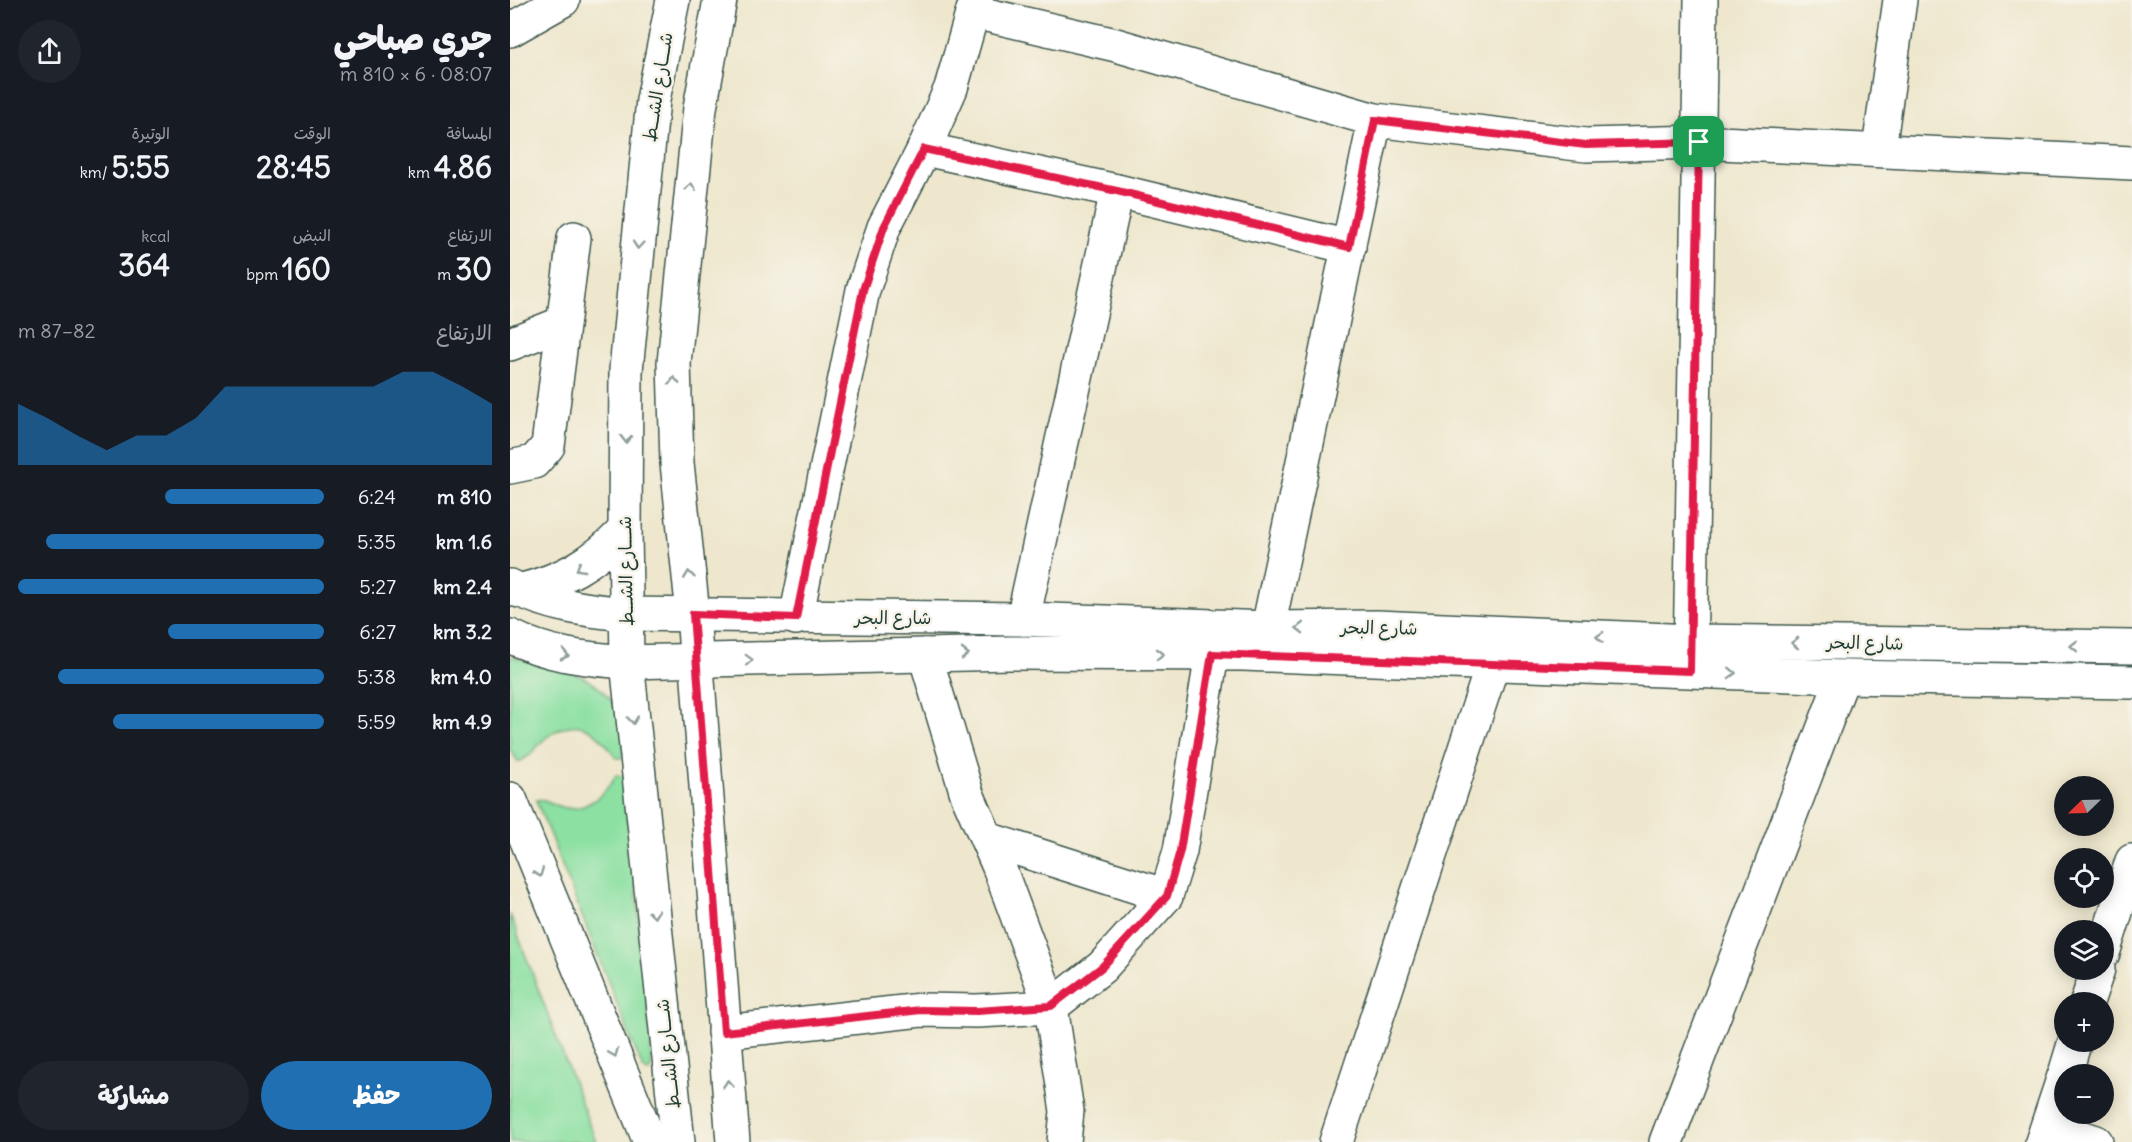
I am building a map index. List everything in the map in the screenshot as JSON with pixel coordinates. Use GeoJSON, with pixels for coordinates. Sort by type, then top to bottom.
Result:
{"type":"FeatureCollection","features":[{"type":"Feature","properties":{"kind":"street"},"geometry":{"type":"LineString","coordinates":[[510,30],[563,0]]}},
{"type":"Feature","properties":{"kind":"street","name":"شــــارع الشـــط"},"geometry":{"type":"LineString","coordinates":[[673,0],[653,100],[628,346],[625,530],[627,662],[678,1142]]}},
{"type":"Feature","properties":{"kind":"street"},"geometry":{"type":"LineString","coordinates":[[720,0],[700,108],[674,363],[677,463],[697,661],[734,1142]]}},
{"type":"Feature","properties":{"kind":"street"},"geometry":{"type":"LineString","coordinates":[[1691,656],[1701,0]]}},
{"type":"Feature","properties":{"kind":"street"},"geometry":{"type":"LineString","coordinates":[[1879,149],[1900,0]]}},
{"type":"Feature","properties":{"kind":"street"},"geometry":{"type":"LineString","coordinates":[[796,618],[863,290],[884,227],[924,149],[951,88],[975,6],[1375,120],[1586,145],[1699,142],[2132,163]]}},
{"type":"Feature","properties":{"kind":"street"},"geometry":{"type":"LineString","coordinates":[[1268,628],[1375,120]]}},
{"type":"Feature","properties":{"kind":"street"},"geometry":{"type":"LineString","coordinates":[[924,149],[1117,191],[1349,247]]}},
{"type":"Feature","properties":{"kind":"street"},"geometry":{"type":"LineString","coordinates":[[1023,619],[1117,191]]}},
{"type":"Feature","properties":{"kind":"street"},"geometry":{"type":"LineString","coordinates":[[510,467],[534,462],[548,446],[574,238]]}},
{"type":"Feature","properties":{"kind":"street"},"geometry":{"type":"LineString","coordinates":[[510,344],[563,323]]}},
{"type":"Feature","properties":{"kind":"street"},"geometry":{"type":"LineString","coordinates":[[515,588],[550,583],[578,570],[603,553],[625,530]]}},
{"type":"Feature","properties":{"kind":"street","name":"شارع البحر"},"geometry":{"type":"LineString","coordinates":[[515,588],[541,601],[573,608],[626,614],[796,618],[1023,619],[1268,628],[1377,627],[1691,656],[1843,676],[2132,682]]}},
{"type":"Feature","properties":{"kind":"street","name":"شارع البحر"},"geometry":{"type":"LineString","coordinates":[[510,636],[531,647],[585,659],[627,662],[925,655],[1212,654],[1493,663],[1691,656],[2132,647]]}},
{"type":"Feature","properties":{"kind":"street"},"geometry":{"type":"LineString","coordinates":[[724,1032],[921,1010],[977,1011],[1051,1006],[1102,967],[1167,896],[1180,851],[1212,654]]}},
{"type":"Feature","properties":{"kind":"street"},"geometry":{"type":"LineString","coordinates":[[925,655],[967,794],[1051,1006],[1067,1111],[1064,1142]]}},
{"type":"Feature","properties":{"kind":"street"},"geometry":{"type":"LineString","coordinates":[[1336,1142],[1493,663]]}},
{"type":"Feature","properties":{"kind":"street"},"geometry":{"type":"LineString","coordinates":[[1666,1142],[1843,676]]}},
{"type":"Feature","properties":{"kind":"street"},"geometry":{"type":"LineString","coordinates":[[510,799],[650,1142]]}},
{"type":"Feature","properties":{"kind":"street"},"geometry":{"type":"LineString","coordinates":[[987,840],[1167,896]]}},
{"type":"Feature","properties":{"kind":"street"},"geometry":{"type":"LineString","coordinates":[[2113,920],[2132,861]]}},
{"type":"Feature","properties":{"kind":"street"},"geometry":{"type":"LineString","coordinates":[[2054,1106],[2045,1134],[2096,1142]]}},
{"type":"Feature","properties":{"kind":"green space"},"geometry":{"type":"Polygon","coordinates":[[[510,656],[577,675],[605,693],[615,707],[623,725],[622,758],[616,758],[602,740],[586,728],[568,726],[547,737],[527,757],[518,762],[510,749],[510,656]]]}},
{"type":"Feature","properties":{"kind":"green space"},"geometry":{"type":"Polygon","coordinates":[[[616,775],[625,777],[651,1035],[651,1071],[648,1072],[643,1069],[536,800],[576,808],[599,796],[616,775]]]}},
{"type":"Feature","properties":{"kind":"green space"},"geometry":{"type":"Polygon","coordinates":[[[510,914],[596,1142],[510,1142],[510,914]]]}},
{"type":"Feature","properties":{"kind":"route"},"geometry":{"type":"LineString","coordinates":[[1375,120],[1586,145],[1699,142],[1690,671],[1212,654],[1180,851],[1167,896],[1102,967],[1051,1006],[977,1011],[921,1010],[724,1032],[693,614],[796,618],[863,290],[884,227],[924,149],[1117,191],[1349,247],[1375,120]]}}]}
